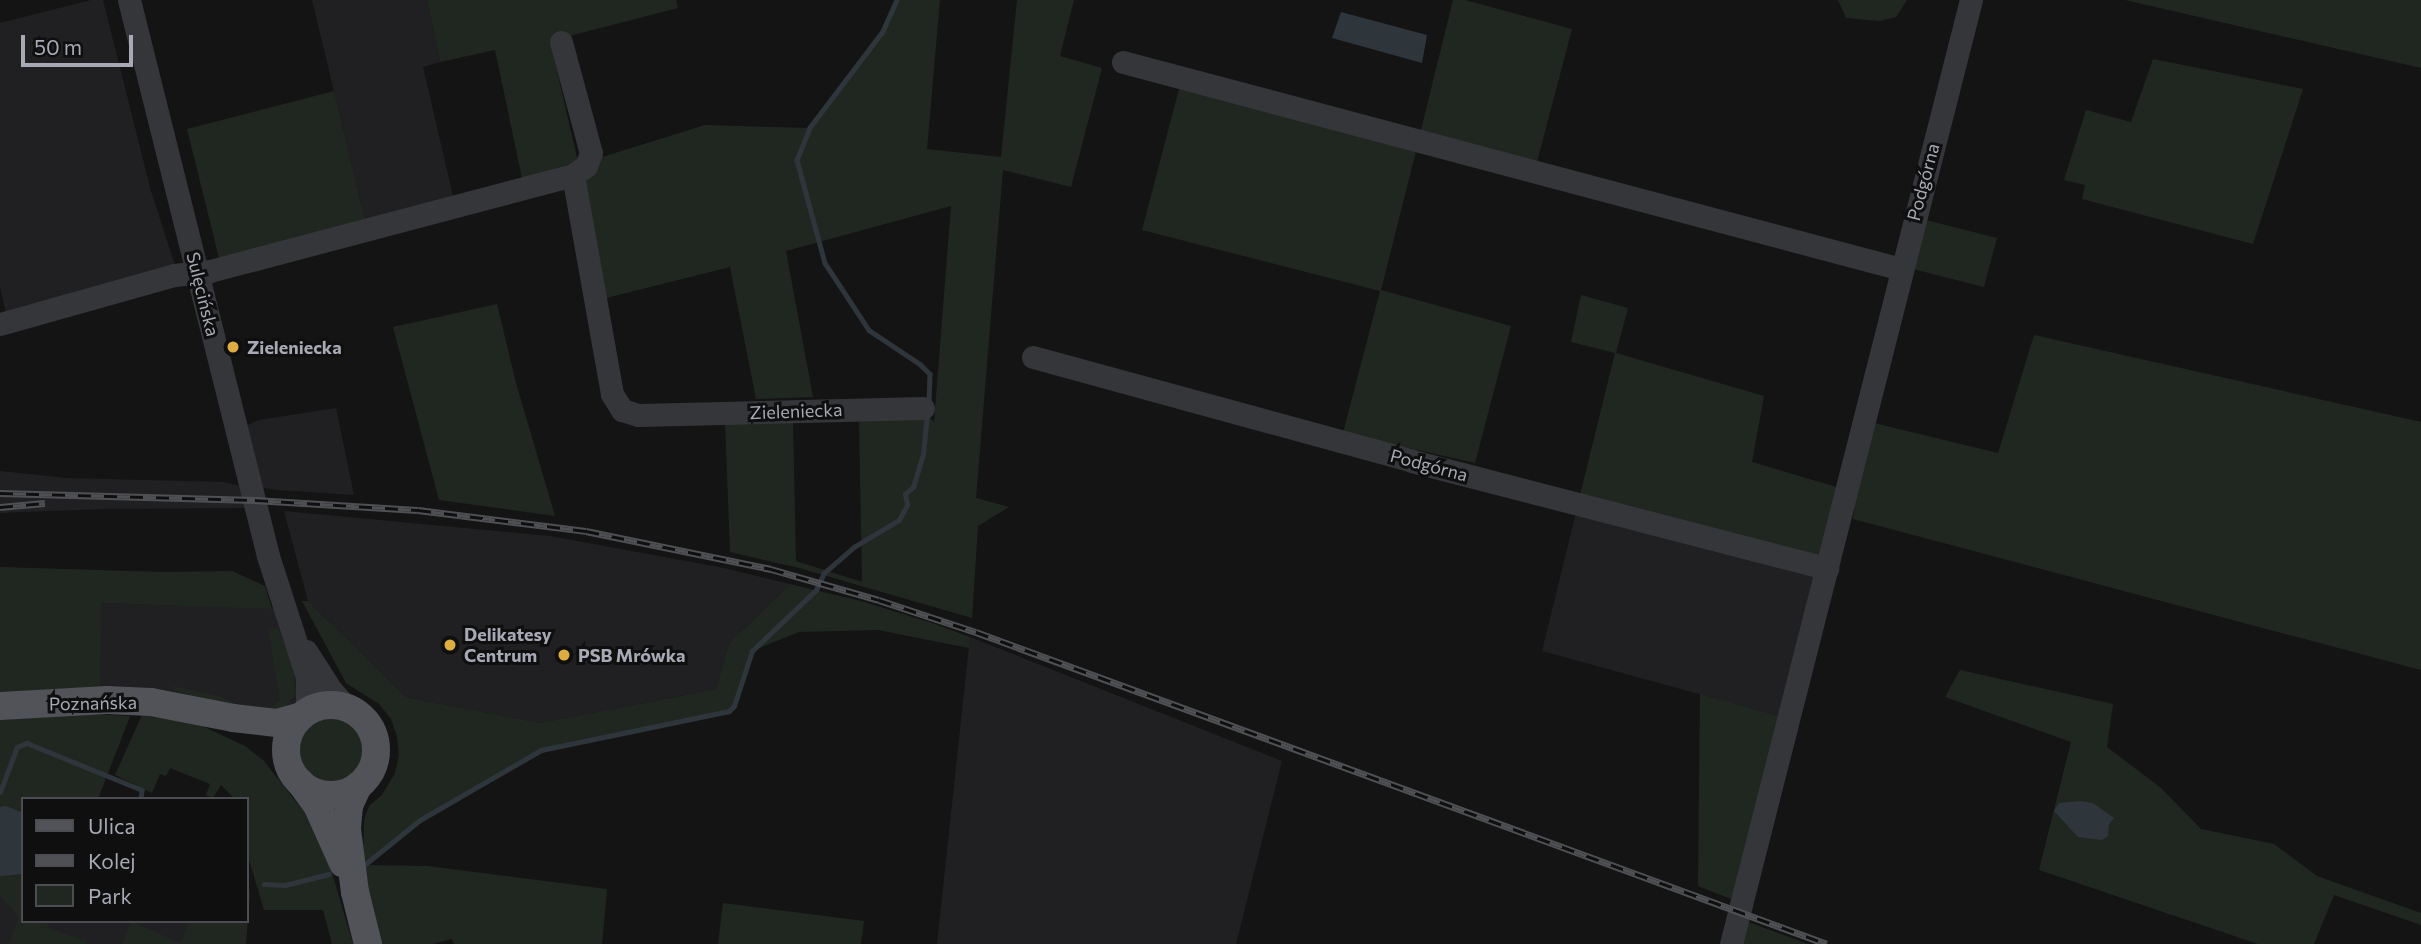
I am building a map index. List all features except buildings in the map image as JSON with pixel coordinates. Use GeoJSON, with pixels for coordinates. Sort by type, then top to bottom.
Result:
{"type":"FeatureCollection","features":[{"type":"Feature","properties":{"kind":"main road","name":"Poznańska"},"geometry":{"type":"LineString","coordinates":[[0,706],[107,700],[151,702],[233,718],[277,723],[304,714]]}},
{"type":"Feature","properties":{"kind":"main road"},"geometry":{"type":"LineString","coordinates":[[320,707],[347,708],[366,721],[377,746],[373,767],[358,786],[342,793],[326,794],[293,769],[288,735],[304,714],[320,707]]}},
{"type":"Feature","properties":{"kind":"main road","name":"Poznańska"},"geometry":{"type":"LineString","coordinates":[[186,708],[256,736],[273,746],[293,769],[329,830],[355,892]]}},
{"type":"Feature","properties":{"kind":"main road","name":"Poznańska"},"geometry":{"type":"LineString","coordinates":[[358,786],[349,805],[347,829],[355,892],[368,944]]}},
{"type":"Feature","properties":{"kind":"street","name":"Sulęcińska"},"geometry":{"type":"LineString","coordinates":[[129,0],[270,565],[307,677],[304,714]]}},
{"type":"Feature","properties":{"kind":"street","name":"Podgórna"},"geometry":{"type":"LineString","coordinates":[[1731,944],[1971,0]]}},
{"type":"Feature","properties":{"kind":"street"},"geometry":{"type":"LineString","coordinates":[[0,324],[174,275],[197,272],[573,175],[586,166],[591,153],[561,42]]}},
{"type":"Feature","properties":{"kind":"street"},"geometry":{"type":"LineString","coordinates":[[1123,62],[1901,269]]}},
{"type":"Feature","properties":{"kind":"street","name":"Zieleniecka"},"geometry":{"type":"LineString","coordinates":[[573,175],[612,394],[622,410],[638,415],[923,408]]}},
{"type":"Feature","properties":{"kind":"street","name":"Podgórna"},"geometry":{"type":"LineString","coordinates":[[1033,357],[1412,461],[1827,568]]}},
{"type":"Feature","properties":{"kind":"street","name":"Sulęcińska"},"geometry":{"type":"LineString","coordinates":[[293,628],[318,671],[347,708]]}},
{"type":"Feature","properties":{"kind":"shaded area"},"geometry":{"type":"Polygon","coordinates":[[[91,0],[103,0],[151,191],[175,265],[6,313],[0,287],[0,23],[91,0]]]}},
{"type":"Feature","properties":{"kind":"shaded area"},"geometry":{"type":"Polygon","coordinates":[[[312,0],[427,0],[440,62],[423,67],[453,196],[365,220],[312,0]]]}},
{"type":"Feature","properties":{"kind":"shaded area"},"geometry":{"type":"Polygon","coordinates":[[[1341,12],[1427,35],[1422,63],[1332,38],[1341,12]]]}},
{"type":"Feature","properties":{"kind":"shaded area"},"geometry":{"type":"Polygon","coordinates":[[[336,408],[354,495],[251,486],[237,430],[259,420],[336,408]]]}},
{"type":"Feature","properties":{"kind":"shaded area"},"geometry":{"type":"Polygon","coordinates":[[[0,471],[67,478],[224,482],[240,486],[246,508],[0,513],[0,471]]]}},
{"type":"Feature","properties":{"kind":"shaded area"},"geometry":{"type":"Polygon","coordinates":[[[1577,509],[1809,570],[1813,577],[1779,716],[1542,651],[1577,509]]]}},
{"type":"Feature","properties":{"kind":"shaded area"},"geometry":{"type":"Polygon","coordinates":[[[284,511],[550,536],[724,568],[790,584],[729,643],[716,689],[540,723],[406,697],[308,601],[284,511]]]}},
{"type":"Feature","properties":{"kind":"shaded area"},"geometry":{"type":"Polygon","coordinates":[[[100,603],[286,609],[307,712],[100,700],[100,603]]]}},
{"type":"Feature","properties":{"kind":"shaded area"},"geometry":{"type":"Polygon","coordinates":[[[970,637],[1282,761],[1236,944],[937,944],[970,637]]]}},
{"type":"Feature","properties":{"kind":"shaded area"},"geometry":{"type":"Polygon","coordinates":[[[130,716],[99,797],[21,797],[21,923],[212,923],[206,944],[0,944],[0,720],[130,716]]]}},
{"type":"Feature","properties":{"kind":"shaded area"},"geometry":{"type":"Polygon","coordinates":[[[2059,803],[2093,803],[2114,818],[2109,824],[2108,836],[2102,840],[2078,837],[2054,811],[2059,803]]]}},
{"type":"Feature","properties":{"kind":"shaded area"},"geometry":{"type":"Polygon","coordinates":[[[6,806],[21,812],[21,874],[0,876],[0,807],[6,806]]]}},
{"type":"Feature","properties":{"kind":"green space"},"geometry":{"type":"Polygon","coordinates":[[[427,0],[676,0],[678,8],[550,41],[578,162],[522,178],[495,50],[440,62],[427,0]]]}},
{"type":"Feature","properties":{"kind":"green space"},"geometry":{"type":"Polygon","coordinates":[[[897,0],[940,0],[927,149],[1001,157],[1017,0],[1074,0],[1060,56],[1102,68],[1071,187],[1003,170],[976,498],[1009,507],[978,526],[972,618],[799,568],[730,552],[725,422],[793,421],[796,561],[862,582],[859,419],[929,417],[934,422],[951,206],[786,251],[813,397],[756,399],[730,267],[606,298],[584,183],[595,172],[599,158],[705,125],[810,128],[882,33],[897,0]]]}},
{"type":"Feature","properties":{"kind":"green space"},"geometry":{"type":"Polygon","coordinates":[[[1453,0],[1465,0],[1572,29],[1536,166],[1420,134],[1453,0]]]}},
{"type":"Feature","properties":{"kind":"green space"},"geometry":{"type":"Polygon","coordinates":[[[1838,0],[1907,0],[1896,17],[1879,21],[1846,18],[1838,0]]]}},
{"type":"Feature","properties":{"kind":"green space"},"geometry":{"type":"Polygon","coordinates":[[[2125,0],[2421,0],[2421,68],[2125,0]]]}},
{"type":"Feature","properties":{"kind":"green space"},"geometry":{"type":"Polygon","coordinates":[[[2153,59],[2303,89],[2253,244],[2082,199],[2085,185],[2064,180],[2086,110],[2131,122],[2153,59]]]}},
{"type":"Feature","properties":{"kind":"green space"},"geometry":{"type":"Polygon","coordinates":[[[1179,89],[1417,147],[1381,290],[1511,326],[1475,463],[1343,433],[1380,291],[1142,230],[1179,89]]]}},
{"type":"Feature","properties":{"kind":"green space"},"geometry":{"type":"Polygon","coordinates":[[[334,91],[365,220],[219,258],[187,129],[334,91]]]}},
{"type":"Feature","properties":{"kind":"green space"},"geometry":{"type":"Polygon","coordinates":[[[1926,220],[1997,238],[1984,287],[1913,269],[1926,220]]]}},
{"type":"Feature","properties":{"kind":"green space"},"geometry":{"type":"Polygon","coordinates":[[[1581,295],[1628,308],[1616,353],[1764,396],[1752,462],[1840,488],[1822,561],[1580,495],[1615,353],[1571,342],[1581,295]]]}},
{"type":"Feature","properties":{"kind":"green space"},"geometry":{"type":"Polygon","coordinates":[[[497,304],[516,383],[555,516],[439,500],[393,327],[497,304]]]}},
{"type":"Feature","properties":{"kind":"green space"},"geometry":{"type":"Polygon","coordinates":[[[2034,335],[2421,422],[2421,670],[1853,519],[1856,492],[1874,423],[1998,453],[2034,335]]]}},
{"type":"Feature","properties":{"kind":"green space"},"geometry":{"type":"Polygon","coordinates":[[[0,567],[165,572],[232,571],[265,586],[272,609],[101,603],[100,700],[0,706],[0,567]]]}},
{"type":"Feature","properties":{"kind":"green space"},"geometry":{"type":"Polygon","coordinates":[[[790,584],[861,601],[935,624],[970,637],[969,648],[878,630],[799,632],[752,651],[734,706],[729,711],[541,750],[420,820],[364,865],[427,866],[607,889],[602,944],[454,944],[452,939],[432,944],[380,944],[363,866],[364,820],[369,806],[382,795],[395,773],[399,755],[397,736],[391,719],[379,704],[346,683],[302,601],[308,601],[406,697],[540,723],[716,689],[729,643],[790,584]]]}},
{"type":"Feature","properties":{"kind":"green space"},"geometry":{"type":"Polygon","coordinates":[[[278,628],[292,664],[296,693],[285,707],[276,711],[270,708],[280,700],[268,629],[278,628]]]}},
{"type":"Feature","properties":{"kind":"green space"},"geometry":{"type":"Polygon","coordinates":[[[1960,670],[2113,704],[2107,747],[2161,788],[2201,829],[2274,844],[2317,876],[2421,913],[2421,925],[2334,895],[2314,944],[2258,944],[2039,870],[2071,742],[1945,697],[1960,670]]]}},
{"type":"Feature","properties":{"kind":"green space"},"geometry":{"type":"Polygon","coordinates":[[[173,686],[222,697],[248,710],[189,699],[190,695],[174,690],[173,686]]]}},
{"type":"Feature","properties":{"kind":"green space"},"geometry":{"type":"Polygon","coordinates":[[[1700,694],[1779,716],[1736,901],[1698,886],[1700,694]]]}},
{"type":"Feature","properties":{"kind":"green space"},"geometry":{"type":"Polygon","coordinates":[[[91,714],[130,716],[99,797],[21,797],[21,923],[48,923],[47,928],[86,941],[87,944],[9,944],[19,917],[0,896],[0,720],[91,714]]]}},
{"type":"Feature","properties":{"kind":"green space"},"geometry":{"type":"Polygon","coordinates":[[[142,715],[198,724],[245,746],[264,761],[320,832],[353,944],[332,944],[323,910],[264,910],[248,856],[248,797],[233,797],[221,785],[214,797],[211,797],[206,795],[210,784],[170,768],[166,776],[160,774],[152,793],[115,775],[142,715]]]}},
{"type":"Feature","properties":{"kind":"green space"},"geometry":{"type":"Polygon","coordinates":[[[326,717],[340,717],[352,722],[362,732],[367,751],[362,770],[352,780],[340,785],[326,785],[314,780],[304,770],[299,758],[299,744],[304,732],[314,722],[326,717]]]}},
{"type":"Feature","properties":{"kind":"green space"},"geometry":{"type":"Polygon","coordinates":[[[248,885],[250,893],[248,918],[248,885]]]}},
{"type":"Feature","properties":{"kind":"green space"},"geometry":{"type":"Polygon","coordinates":[[[723,903],[864,921],[861,944],[718,944],[723,903]]]}},
{"type":"Feature","properties":{"kind":"green space"},"geometry":{"type":"Polygon","coordinates":[[[1743,920],[1808,944],[1736,944],[1743,920]]]}},
{"type":"Feature","properties":{"kind":"green space"},"geometry":{"type":"Polygon","coordinates":[[[132,923],[180,943],[189,923],[248,923],[246,944],[122,944],[132,923]]]}},
{"type":"Feature","properties":{"kind":"waterway"},"geometry":{"type":"LineString","coordinates":[[897,0],[882,33],[810,128],[797,160],[825,263],[869,330],[920,364],[930,374],[929,402]]}},
{"type":"Feature","properties":{"kind":"waterway"},"geometry":{"type":"LineString","coordinates":[[363,866],[420,820],[541,750],[729,711],[734,706],[752,651],[816,590],[824,573],[854,547],[899,520],[907,505],[905,494],[913,487],[923,454],[927,414]]}},
{"type":"Feature","properties":{"kind":"waterway"},"geometry":{"type":"LineString","coordinates":[[0,792],[17,747],[27,743],[142,790],[141,797]]}},
{"type":"Feature","properties":{"kind":"waterway"},"geometry":{"type":"LineString","coordinates":[[264,884],[285,885],[329,874]]}},
{"type":"Feature","properties":{"kind":"railway"},"geometry":{"type":"LineString","coordinates":[[0,493],[255,500],[418,510],[586,531],[771,569],[976,632],[1827,944]]}},
{"type":"Feature","properties":{"kind":"railway"},"geometry":{"type":"LineString","coordinates":[[0,507],[45,503]]}},
{"type":"Feature","properties":{"kind":"place","name":"Zieleniecka"},"geometry":{"type":"Point","coordinates":[233,347]}},
{"type":"Feature","properties":{"kind":"place","name":"Delikatesy Centrum"},"geometry":{"type":"Point","coordinates":[450,645]}},
{"type":"Feature","properties":{"kind":"place","name":"PSB Mrówka"},"geometry":{"type":"Point","coordinates":[564,655]}}]}
